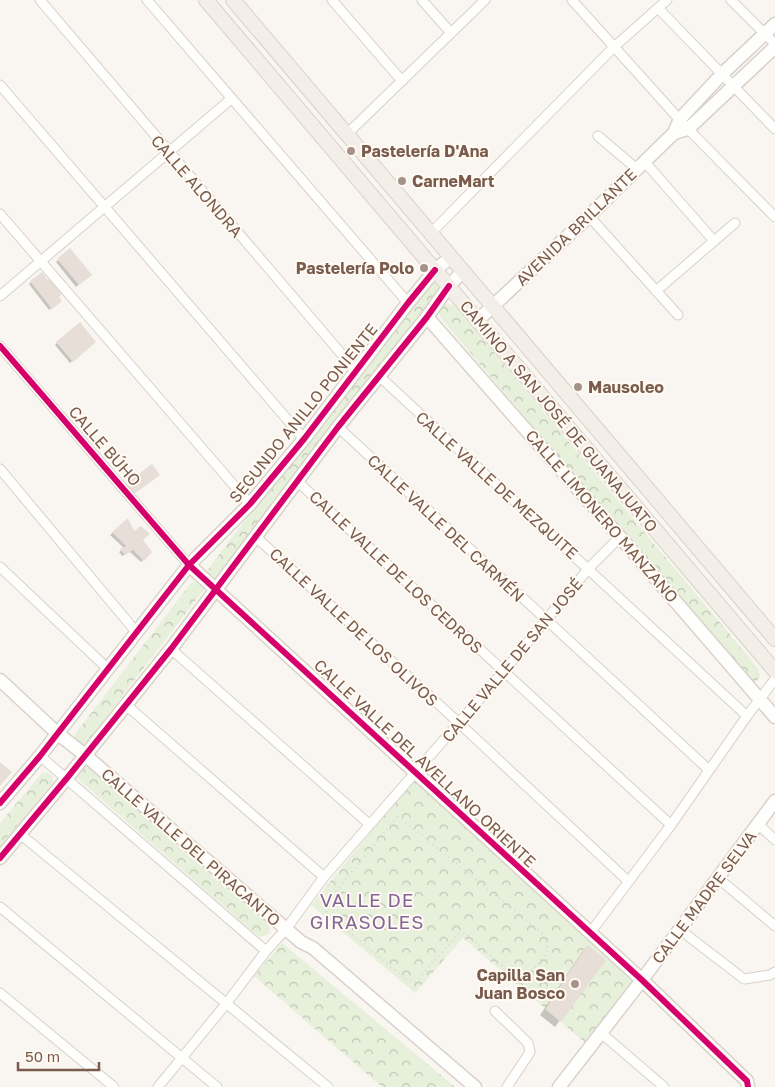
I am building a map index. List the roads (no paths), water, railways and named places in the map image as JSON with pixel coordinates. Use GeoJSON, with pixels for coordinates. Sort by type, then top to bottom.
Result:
{"type":"FeatureCollection","features":[{"type":"Feature","properties":{"kind":"main road","name":"CAMINO A SAN JOSÉ DE GUANAJUATO"},"geometry":{"type":"LineString","coordinates":[[206,0],[775,671]]}},
{"type":"Feature","properties":{"kind":"main road","name":"CAMINO A SAN JOSÉ DE GUANAJUATO"},"geometry":{"type":"LineString","coordinates":[[233,0],[775,639]]}},
{"type":"Feature","properties":{"kind":"main road","name":"AVENIDA BRILLANTE"},"geometry":{"type":"LineString","coordinates":[[478,320],[674,133],[680,118],[722,74],[775,24]]}},
{"type":"Feature","properties":{"kind":"main road","name":"AVENIDA BRILLANTE"},"geometry":{"type":"LineString","coordinates":[[674,133],[688,129],[775,45]]}},
{"type":"Feature","properties":{"kind":"main road","name":"SEGUNDO ANILLO PONIENTE"},"geometry":{"type":"LineString","coordinates":[[0,802],[40,756],[138,633],[189,565],[250,504],[304,439],[408,303],[435,270],[451,257]]}},
{"type":"Feature","properties":{"kind":"main road"},"geometry":{"type":"LineString","coordinates":[[0,858],[171,648],[338,427],[427,317],[449,286],[463,271]]}},
{"type":"Feature","properties":{"kind":"main road","name":"CALLE LIMONERO MANZANO"},"geometry":{"type":"LineString","coordinates":[[427,317],[775,717]]}},
{"type":"Feature","properties":{"kind":"main road","name":"CALLE VALLE DEL AVELLANO ORIENTE"},"geometry":{"type":"LineString","coordinates":[[189,565],[642,980],[747,1081],[748,1087]]}},
{"type":"Feature","properties":{"kind":"main road","name":"CALLE VALLE DEL PIRACANTO"},"geometry":{"type":"LineString","coordinates":[[0,680],[57,733],[85,755],[301,942],[313,948],[476,1087]]}},
{"type":"Feature","properties":{"kind":"main road","name":"CALLE MADRE SELVA"},"geometry":{"type":"LineString","coordinates":[[562,1086],[600,1032],[642,980],[775,801]]}},
{"type":"Feature","properties":{"kind":"main road","name":"CALLE VALLE DEL PIRACANTO"},"geometry":{"type":"LineString","coordinates":[[301,942],[307,953],[464,1087]]}},
{"type":"Feature","properties":{"kind":"street","name":"CALLE ALONDRA"},"geometry":{"type":"LineString","coordinates":[[40,0],[356,371]]}},
{"type":"Feature","properties":{"kind":"street"},"geometry":{"type":"LineString","coordinates":[[147,0],[408,303]]}},
{"type":"Feature","properties":{"kind":"street"},"geometry":{"type":"LineString","coordinates":[[332,0],[402,81]]}},
{"type":"Feature","properties":{"kind":"street"},"geometry":{"type":"LineString","coordinates":[[422,0],[452,33]]}},
{"type":"Feature","properties":{"kind":"street"},"geometry":{"type":"LineString","coordinates":[[347,134],[485,0]]}},
{"type":"Feature","properties":{"kind":"street"},"geometry":{"type":"LineString","coordinates":[[572,0],[688,129],[775,217]]}},
{"type":"Feature","properties":{"kind":"street"},"geometry":{"type":"LineString","coordinates":[[431,233],[614,47],[667,0]]}},
{"type":"Feature","properties":{"kind":"street"},"geometry":{"type":"LineString","coordinates":[[731,0],[775,45]]}},
{"type":"Feature","properties":{"kind":"street"},"geometry":{"type":"LineString","coordinates":[[659,8],[775,129]]}},
{"type":"Feature","properties":{"kind":"street"},"geometry":{"type":"LineString","coordinates":[[0,85],[304,439]]}},
{"type":"Feature","properties":{"kind":"street"},"geometry":{"type":"LineString","coordinates":[[0,296],[231,99]]}},
{"type":"Feature","properties":{"kind":"street"},"geometry":{"type":"LineString","coordinates":[[598,136],[641,165],[714,241]]}},
{"type":"Feature","properties":{"kind":"street"},"geometry":{"type":"LineString","coordinates":[[0,214],[250,504]]}},
{"type":"Feature","properties":{"kind":"street"},"geometry":{"type":"LineString","coordinates":[[589,216],[678,315]]}},
{"type":"Feature","properties":{"kind":"street"},"geometry":{"type":"LineString","coordinates":[[656,291],[735,222]]}},
{"type":"Feature","properties":{"kind":"street","name":"CALLE BÚHO"},"geometry":{"type":"LineString","coordinates":[[0,346],[189,565]]}},
{"type":"Feature","properties":{"kind":"street","name":"CALLE VALLE DE MEZQUITE"},"geometry":{"type":"LineString","coordinates":[[379,376],[748,716]]}},
{"type":"Feature","properties":{"kind":"street","name":"CALLE VALLE DEL CARMÉN"},"geometry":{"type":"LineString","coordinates":[[338,427],[710,770]]}},
{"type":"Feature","properties":{"kind":"street"},"geometry":{"type":"LineString","coordinates":[[0,469],[138,633]]}},
{"type":"Feature","properties":{"kind":"street","name":"CALLE VALLE DE LOS CEDROS"},"geometry":{"type":"LineString","coordinates":[[297,481],[671,825]]}},
{"type":"Feature","properties":{"kind":"street","name":"CALLE VALLE DE LOS OLIVOS"},"geometry":{"type":"LineString","coordinates":[[256,537],[628,881]]}},
{"type":"Feature","properties":{"kind":"street","name":"CALLE VALLE DE SAN JOSÉ"},"geometry":{"type":"LineString","coordinates":[[158,1087],[226,1004],[266,950],[286,929],[324,877],[504,671],[589,568],[620,537]]}},
{"type":"Feature","properties":{"kind":"street"},"geometry":{"type":"LineString","coordinates":[[0,567],[108,669]]}},
{"type":"Feature","properties":{"kind":"street"},"geometry":{"type":"LineString","coordinates":[[171,648],[369,824]]}},
{"type":"Feature","properties":{"kind":"street"},"geometry":{"type":"LineString","coordinates":[[590,933],[671,825],[775,679]]}},
{"type":"Feature","properties":{"kind":"street"},"geometry":{"type":"LineString","coordinates":[[125,704],[324,877]]}},
{"type":"Feature","properties":{"kind":"street","name":"CALLE VALLE DEL PIRACANTO"},"geometry":{"type":"LineString","coordinates":[[40,756],[266,950]]}},
{"type":"Feature","properties":{"kind":"street"},"geometry":{"type":"LineString","coordinates":[[758,824],[775,840]]}},
{"type":"Feature","properties":{"kind":"street"},"geometry":{"type":"LineString","coordinates":[[20,834],[328,1087]]}},
{"type":"Feature","properties":{"kind":"street"},"geometry":{"type":"LineString","coordinates":[[718,878],[775,926]]}},
{"type":"Feature","properties":{"kind":"street"},"geometry":{"type":"LineString","coordinates":[[0,907],[217,1087]]}},
{"type":"Feature","properties":{"kind":"street"},"geometry":{"type":"LineString","coordinates":[[680,929],[744,979],[770,975],[775,972]]}},
{"type":"Feature","properties":{"kind":"street"},"geometry":{"type":"LineString","coordinates":[[0,993],[114,1087]]}},
{"type":"Feature","properties":{"kind":"street"},"geometry":{"type":"LineString","coordinates":[[495,1011],[528,1043],[530,1052],[506,1087]]}},
{"type":"Feature","properties":{"kind":"street"},"geometry":{"type":"LineString","coordinates":[[600,1032],[664,1087]]}},
{"type":"Feature","properties":{"kind":"place","name":"Pastelería D'Ana"},"geometry":{"type":"Point","coordinates":[351,151]}},
{"type":"Feature","properties":{"kind":"place","name":"CarneMart"},"geometry":{"type":"Point","coordinates":[402,181]}},
{"type":"Feature","properties":{"kind":"place","name":"Pastelería Polo"},"geometry":{"type":"Point","coordinates":[424,268]}},
{"type":"Feature","properties":{"kind":"place","name":"Mausoleo"},"geometry":{"type":"Point","coordinates":[578,387]}},
{"type":"Feature","properties":{"kind":"place","name":"Capilla San Juan Bosco"},"geometry":{"type":"Point","coordinates":[575,984]}},
{"type":"Feature","properties":{"kind":"district","name":"VALLE DE GIRASOLES"},"geometry":{"type":"Point","coordinates":[367,910]}}]}
